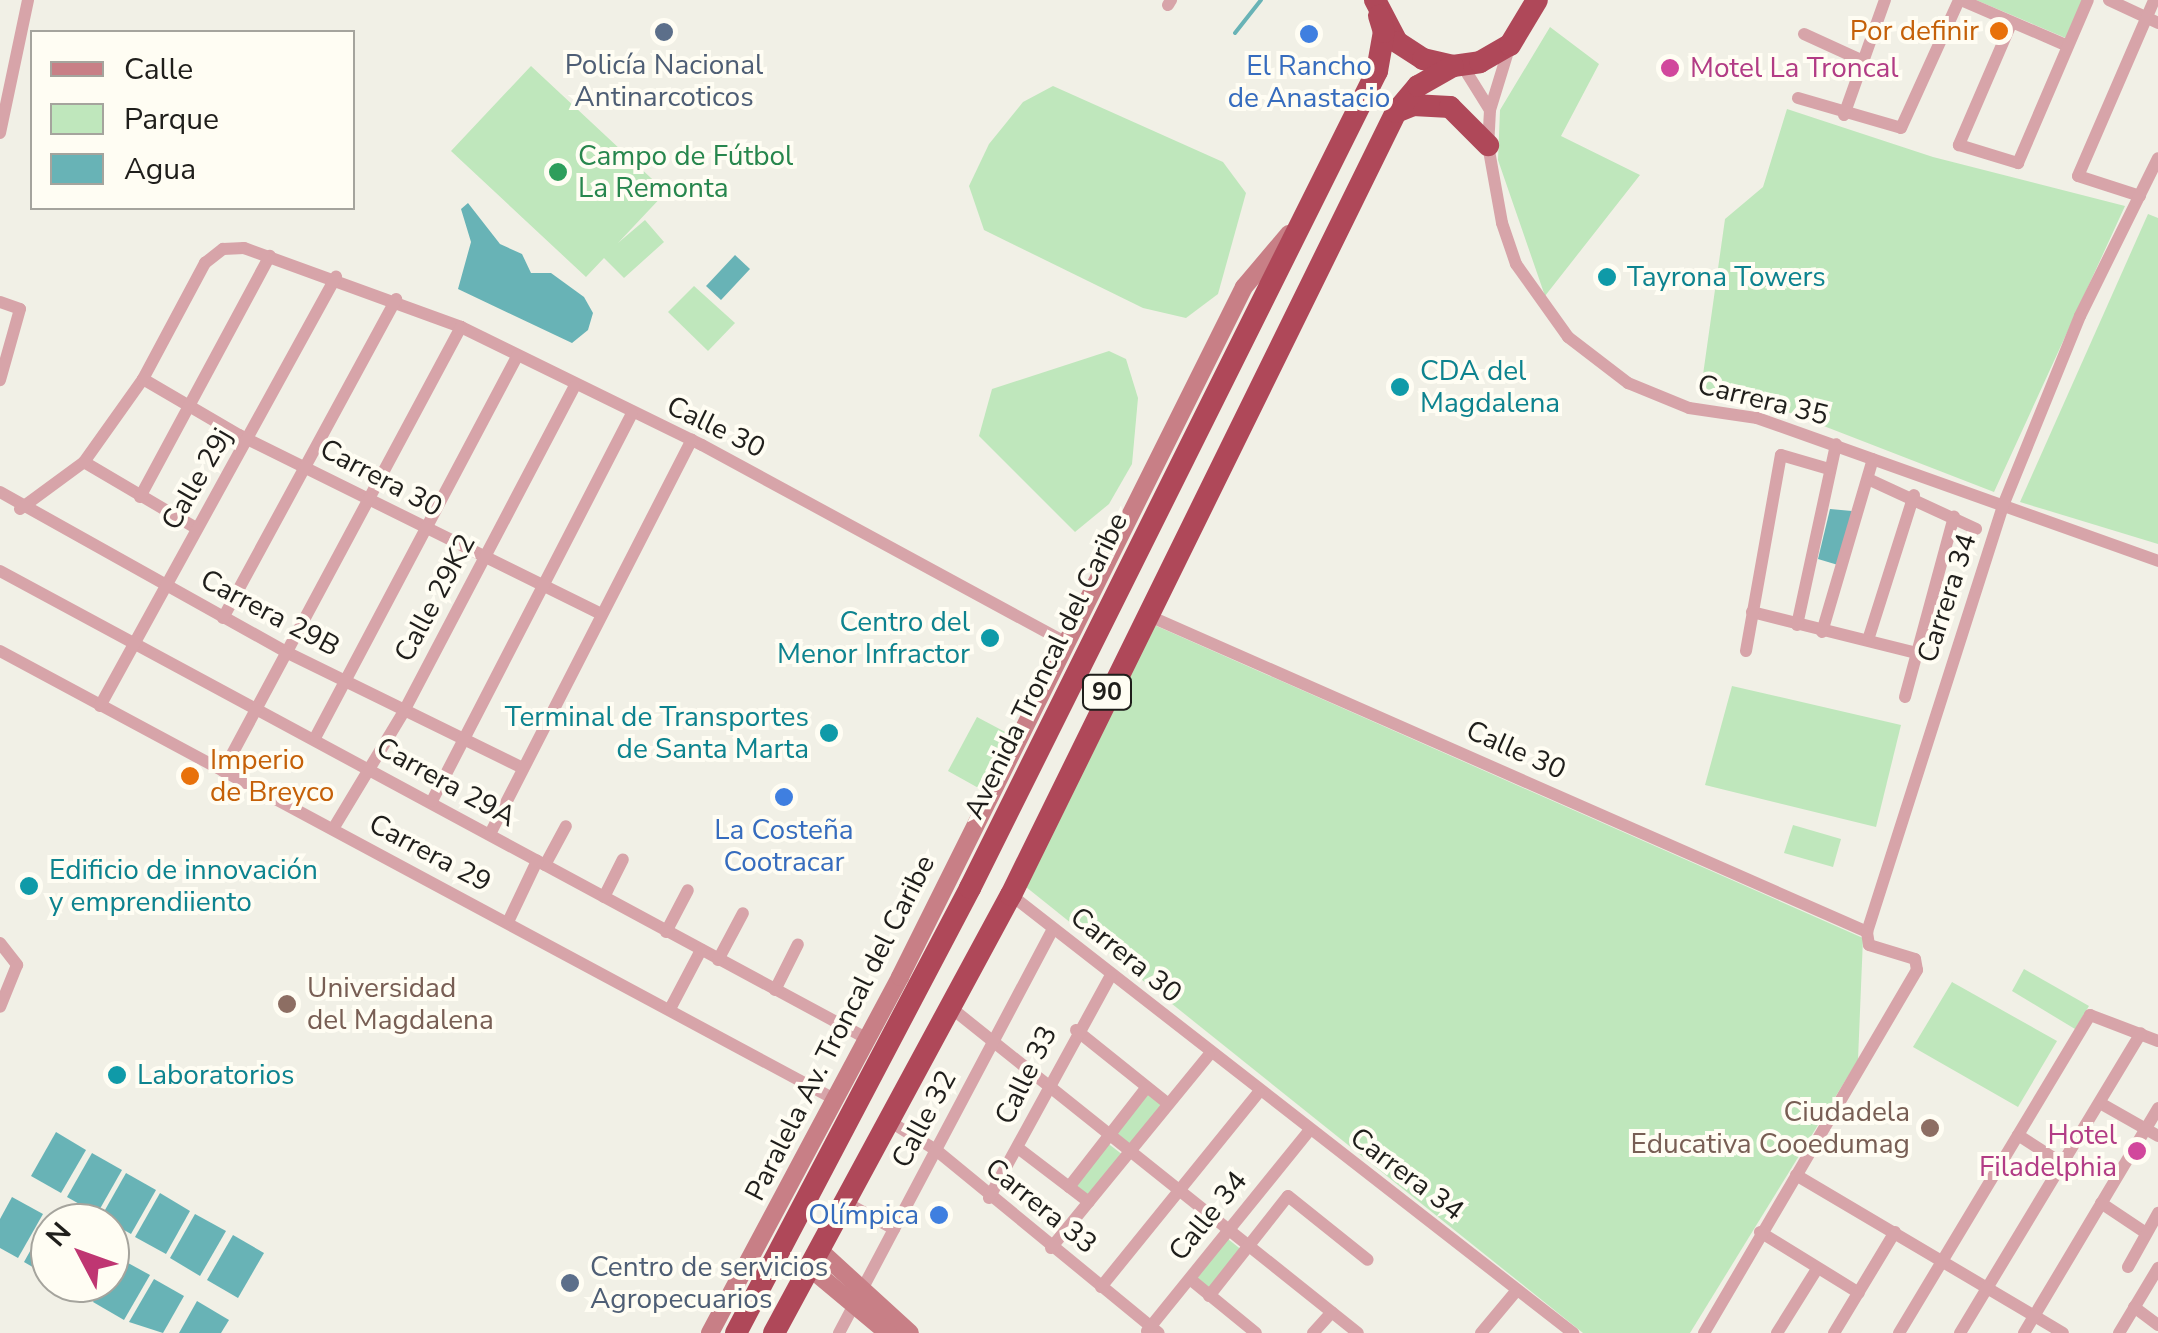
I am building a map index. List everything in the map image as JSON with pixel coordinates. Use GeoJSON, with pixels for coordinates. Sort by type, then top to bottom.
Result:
{"type":"FeatureCollection","features":[{"type":"Feature","properties":{"kind":"highway"},"geometry":{"type":"LineString","coordinates":[[1376,4],[1409,52],[1458,66],[1510,45],[1537,0]]}},
{"type":"Feature","properties":{"kind":"highway","name":"Avenida Troncal del Caribe"},"geometry":{"type":"LineString","coordinates":[[736,1333],[970,888],[1377,71],[1384,32],[1376,4]]}},
{"type":"Feature","properties":{"kind":"highway","name":"90"},"geometry":{"type":"LineString","coordinates":[[774,1333],[1011,894],[1144,614],[1396,112],[1418,86],[1458,66]]}},
{"type":"Feature","properties":{"kind":"highway"},"geometry":{"type":"LineString","coordinates":[[1396,112],[1413,105],[1450,107],[1488,145]]}},
{"type":"Feature","properties":{"kind":"street"},"geometry":{"type":"LineString","coordinates":[[0,133],[28,0]]}},
{"type":"Feature","properties":{"kind":"street"},"geometry":{"type":"LineString","coordinates":[[1798,98],[1844,115],[1901,128],[1960,0],[2068,46]]}},
{"type":"Feature","properties":{"kind":"street"},"geometry":{"type":"LineString","coordinates":[[2010,24],[1959,145],[2018,163],[2088,0]]}},
{"type":"Feature","properties":{"kind":"street"},"geometry":{"type":"LineString","coordinates":[[2109,0],[2152,21]]}},
{"type":"Feature","properties":{"kind":"street"},"geometry":{"type":"LineString","coordinates":[[2148,193],[2078,176],[2152,21],[2154,0]]}},
{"type":"Feature","properties":{"kind":"street"},"geometry":{"type":"LineString","coordinates":[[1844,115],[1880,2]]}},
{"type":"Feature","properties":{"kind":"street"},"geometry":{"type":"LineString","coordinates":[[1804,34],[1863,61]]}},
{"type":"Feature","properties":{"kind":"street","name":"Carrera 35"},"geometry":{"type":"LineString","coordinates":[[1510,45],[1490,110],[1488,145],[1516,264],[1568,337],[1628,383],[1689,408],[1757,418],[2158,561]]}},
{"type":"Feature","properties":{"kind":"street"},"geometry":{"type":"LineString","coordinates":[[1458,66],[1490,110]]}},
{"type":"Feature","properties":{"kind":"street","name":"Carrera 34"},"geometry":{"type":"LineString","coordinates":[[1868,932],[2002,508],[2080,316],[2148,193],[2158,158]]}},
{"type":"Feature","properties":{"kind":"street","name":"Paralela Av. Troncal del Caribe"},"geometry":{"type":"LineString","coordinates":[[710,1333],[836,1100],[1244,288],[1301,220]]}},
{"type":"Feature","properties":{"kind":"street","name":"Calle 30"},"geometry":{"type":"LineString","coordinates":[[20,509],[84,462],[143,379],[204,263],[233,247],[336,277],[460,327],[574,386],[692,440],[1065,642]]}},
{"type":"Feature","properties":{"kind":"street"},"geometry":{"type":"LineString","coordinates":[[140,496],[270,256]]}},
{"type":"Feature","properties":{"kind":"street","name":"Calle 29j"},"geometry":{"type":"LineString","coordinates":[[100,706],[336,277]]}},
{"type":"Feature","properties":{"kind":"street"},"geometry":{"type":"LineString","coordinates":[[223,618],[396,299]]}},
{"type":"Feature","properties":{"kind":"street"},"geometry":{"type":"LineString","coordinates":[[0,302],[20,309],[0,380]]}},
{"type":"Feature","properties":{"kind":"street"},"geometry":{"type":"LineString","coordinates":[[223,771],[460,327]]}},
{"type":"Feature","properties":{"kind":"street"},"geometry":{"type":"LineString","coordinates":[[314,738],[517,356]]}},
{"type":"Feature","properties":{"kind":"street","name":"Carrera 30"},"geometry":{"type":"LineString","coordinates":[[143,379],[427,531],[601,614]]}},
{"type":"Feature","properties":{"kind":"street","name":"Calle 29K2"},"geometry":{"type":"LineString","coordinates":[[333,829],[403,713],[574,386]]}},
{"type":"Feature","properties":{"kind":"street"},"geometry":{"type":"LineString","coordinates":[[432,801],[632,414]]}},
{"type":"Feature","properties":{"kind":"street"},"geometry":{"type":"LineString","coordinates":[[490,834],[692,440]]}},
{"type":"Feature","properties":{"kind":"street"},"geometry":{"type":"LineString","coordinates":[[1798,625],[1836,444]]}},
{"type":"Feature","properties":{"kind":"street"},"geometry":{"type":"LineString","coordinates":[[1746,652],[1781,455],[1829,469]]}},
{"type":"Feature","properties":{"kind":"street"},"geometry":{"type":"LineString","coordinates":[[1822,632],[1874,459]]}},
{"type":"Feature","properties":{"kind":"street"},"geometry":{"type":"LineString","coordinates":[[84,462],[196,528]]}},
{"type":"Feature","properties":{"kind":"street"},"geometry":{"type":"LineString","coordinates":[[1868,479],[1914,495],[1976,529]]}},
{"type":"Feature","properties":{"kind":"street","name":"Carrera 29B"},"geometry":{"type":"LineString","coordinates":[[1,495],[20,509],[167,584],[286,652],[403,713],[522,768]]}},
{"type":"Feature","properties":{"kind":"street"},"geometry":{"type":"LineString","coordinates":[[1868,640],[1914,495]]}},
{"type":"Feature","properties":{"kind":"street"},"geometry":{"type":"LineString","coordinates":[[1905,697],[1954,517]]}},
{"type":"Feature","properties":{"kind":"street","name":"Carrera 29A"},"geometry":{"type":"LineString","coordinates":[[0,571],[866,1038]]}},
{"type":"Feature","properties":{"kind":"street"},"geometry":{"type":"LineString","coordinates":[[1752,612],[1917,653]]}},
{"type":"Feature","properties":{"kind":"street","name":"Calle 30"},"geometry":{"type":"LineString","coordinates":[[1144,614],[1868,932],[1868,946],[1914,960],[1918,970],[1796,1175]]}},
{"type":"Feature","properties":{"kind":"street","name":"Carrera 29"},"geometry":{"type":"LineString","coordinates":[[0,651],[836,1100]]}},
{"type":"Feature","properties":{"kind":"street"},"geometry":{"type":"LineString","coordinates":[[508,922],[566,826]]}},
{"type":"Feature","properties":{"kind":"street"},"geometry":{"type":"LineString","coordinates":[[604,897],[623,859]]}},
{"type":"Feature","properties":{"kind":"street"},"geometry":{"type":"LineString","coordinates":[[666,932],[688,890]]}},
{"type":"Feature","properties":{"kind":"street","name":"Carrera 30"},"geometry":{"type":"LineString","coordinates":[[1011,894],[1209,1055]]}},
{"type":"Feature","properties":{"kind":"street"},"geometry":{"type":"LineString","coordinates":[[718,960],[743,913]]}},
{"type":"Feature","properties":{"kind":"street","name":"Calle 32"},"geometry":{"type":"LineString","coordinates":[[839,1333],[1053,929]]}},
{"type":"Feature","properties":{"kind":"street"},"geometry":{"type":"LineString","coordinates":[[0,943],[16,965],[0,1007]]}},
{"type":"Feature","properties":{"kind":"street"},"geometry":{"type":"LineString","coordinates":[[775,990],[798,944]]}},
{"type":"Feature","properties":{"kind":"street"},"geometry":{"type":"LineString","coordinates":[[670,1009],[700,950]]}},
{"type":"Feature","properties":{"kind":"street","name":"Calle 33"},"geometry":{"type":"LineString","coordinates":[[989,1198],[1076,1030],[1111,975]]}},
{"type":"Feature","properties":{"kind":"street"},"geometry":{"type":"LineString","coordinates":[[950,1007],[996,1038],[1048,1090],[1358,1333]]}},
{"type":"Feature","properties":{"kind":"street"},"geometry":{"type":"LineString","coordinates":[[1899,1333],[2090,1015],[2158,1041]]}},
{"type":"Feature","properties":{"kind":"street"},"geometry":{"type":"LineString","coordinates":[[1076,1030],[1167,1103]]}},
{"type":"Feature","properties":{"kind":"street"},"geometry":{"type":"LineString","coordinates":[[1960,1333],[2141,1033]]}},
{"type":"Feature","properties":{"kind":"street"},"geometry":{"type":"LineString","coordinates":[[1051,1248],[1209,1055]]}},
{"type":"Feature","properties":{"kind":"street","name":"Carrera 34"},"geometry":{"type":"LineString","coordinates":[[1209,1055],[1574,1333]]}},
{"type":"Feature","properties":{"kind":"street"},"geometry":{"type":"LineString","coordinates":[[1069,1186],[1146,1088]]}},
{"type":"Feature","properties":{"kind":"street"},"geometry":{"type":"LineString","coordinates":[[1101,1287],[1259,1092]]}},
{"type":"Feature","properties":{"kind":"street"},"geometry":{"type":"LineString","coordinates":[[2100,1103],[2152,1132]]}},
{"type":"Feature","properties":{"kind":"street"},"geometry":{"type":"LineString","coordinates":[[2024,1333],[2101,1204],[2152,1132],[2158,1108]]}},
{"type":"Feature","properties":{"kind":"street","name":"Carrera 33"},"geometry":{"type":"LineString","coordinates":[[888,1121],[936,1150],[1152,1331]]}},
{"type":"Feature","properties":{"kind":"street","name":"Calle 34"},"geometry":{"type":"LineString","coordinates":[[1152,1331],[1309,1131]]}},
{"type":"Feature","properties":{"kind":"street"},"geometry":{"type":"LineString","coordinates":[[2018,1135],[2063,1164]]}},
{"type":"Feature","properties":{"kind":"street"},"geometry":{"type":"LineString","coordinates":[[1018,1148],[1090,1202]]}},
{"type":"Feature","properties":{"kind":"street"},"geometry":{"type":"LineString","coordinates":[[1704,1333],[1796,1175],[2063,1333]]}},
{"type":"Feature","properties":{"kind":"street"},"geometry":{"type":"LineString","coordinates":[[1209,1296],[1288,1196],[1368,1260]]}},
{"type":"Feature","properties":{"kind":"street"},"geometry":{"type":"LineString","coordinates":[[844,1202],[894,1229]]}},
{"type":"Feature","properties":{"kind":"street"},"geometry":{"type":"LineString","coordinates":[[2101,1204],[2146,1233]]}},
{"type":"Feature","properties":{"kind":"street"},"geometry":{"type":"LineString","coordinates":[[2128,1267],[2158,1213]]}},
{"type":"Feature","properties":{"kind":"street"},"geometry":{"type":"LineString","coordinates":[[1760,1232],[1859,1293]]}},
{"type":"Feature","properties":{"kind":"street"},"geometry":{"type":"LineString","coordinates":[[1834,1333],[1896,1232]]}},
{"type":"Feature","properties":{"kind":"street"},"geometry":{"type":"LineString","coordinates":[[814,1258],[858,1298],[888,1333]]}},
{"type":"Feature","properties":{"kind":"street"},"geometry":{"type":"LineString","coordinates":[[2119,1333],[2158,1268]]}},
{"type":"Feature","properties":{"kind":"street"},"geometry":{"type":"LineString","coordinates":[[1777,1333],[1817,1269]]}},
{"type":"Feature","properties":{"kind":"street"},"geometry":{"type":"LineString","coordinates":[[1190,1278],[1256,1333]]}},
{"type":"Feature","properties":{"kind":"street"},"geometry":{"type":"LineString","coordinates":[[1482,1333],[1517,1290]]}},
{"type":"Feature","properties":{"kind":"street"},"geometry":{"type":"LineString","coordinates":[[858,1298],[909,1333]]}},
{"type":"Feature","properties":{"kind":"street"},"geometry":{"type":"LineString","coordinates":[[2134,1308],[2155,1325]]}},
{"type":"Feature","properties":{"kind":"street"},"geometry":{"type":"LineString","coordinates":[[1314,1333],[1332,1312]]}},
{"type":"Feature","properties":{"kind":"green space"},"geometry":{"type":"Polygon","coordinates":[[[1976,0],[2085,0],[2068,39],[1976,0]]]}},
{"type":"Feature","properties":{"kind":"green space"},"geometry":{"type":"Polygon","coordinates":[[[1550,27],[1599,64],[1561,136],[1640,175],[1545,296],[1498,160],[1500,110],[1550,27]]]}},
{"type":"Feature","properties":{"kind":"green space","name":"Campo de Fútbol La Remonta"},"geometry":{"type":"Polygon","coordinates":[[[531,66],[666,192],[618,243],[645,220],[664,242],[624,278],[604,258],[586,277],[451,151],[531,66]]]}},
{"type":"Feature","properties":{"kind":"green space"},"geometry":{"type":"Polygon","coordinates":[[[1053,86],[1223,162],[1246,193],[1218,294],[1186,318],[1143,308],[984,230],[969,186],[989,144],[1023,102],[1053,86]]]}},
{"type":"Feature","properties":{"kind":"green space"},"geometry":{"type":"Polygon","coordinates":[[[1787,109],[1933,157],[2125,206],[1994,492],[1785,411],[1700,396],[1725,219],[1763,187],[1787,109]]]}},
{"type":"Feature","properties":{"kind":"green space"},"geometry":{"type":"Polygon","coordinates":[[[2148,214],[2158,218],[2158,544],[2020,502],[2148,214]]]}},
{"type":"Feature","properties":{"kind":"green space"},"geometry":{"type":"Polygon","coordinates":[[[694,286],[735,323],[708,351],[668,312],[694,286]]]}},
{"type":"Feature","properties":{"kind":"green space"},"geometry":{"type":"Polygon","coordinates":[[[1109,351],[1126,359],[1138,398],[1132,464],[1109,504],[1075,532],[979,436],[992,389],[1109,351]]]}},
{"type":"Feature","properties":{"kind":"green space"},"geometry":{"type":"Polygon","coordinates":[[[1152,624],[1863,938],[1858,1060],[1690,1333],[1583,1333],[1026,887],[1152,624]]]}},
{"type":"Feature","properties":{"kind":"green space"},"geometry":{"type":"Polygon","coordinates":[[[1732,686],[1901,725],[1876,827],[1705,785],[1732,686]]]}},
{"type":"Feature","properties":{"kind":"green space"},"geometry":{"type":"Polygon","coordinates":[[[977,717],[1009,734],[982,790],[948,771],[977,717]]]}},
{"type":"Feature","properties":{"kind":"green space"},"geometry":{"type":"Polygon","coordinates":[[[1793,825],[1841,839],[1833,867],[1784,853],[1793,825]]]}},
{"type":"Feature","properties":{"kind":"green space"},"geometry":{"type":"Polygon","coordinates":[[[2024,969],[2089,1006],[2075,1029],[2012,991],[2024,969]]]}},
{"type":"Feature","properties":{"kind":"green space"},"geometry":{"type":"Polygon","coordinates":[[[1952,982],[2057,1041],[2018,1107],[1913,1047],[1952,982]]]}},
{"type":"Feature","properties":{"kind":"green space"},"geometry":{"type":"Polygon","coordinates":[[[1148,1093],[1163,1105],[1127,1147],[1114,1136],[1148,1093]]]}},
{"type":"Feature","properties":{"kind":"green space"},"geometry":{"type":"Polygon","coordinates":[[[1106,1142],[1123,1155],[1088,1198],[1073,1185],[1106,1142]]]}},
{"type":"Feature","properties":{"kind":"green space"},"geometry":{"type":"Polygon","coordinates":[[[1228,1239],[1243,1251],[1209,1292],[1195,1279],[1228,1239]]]}},
{"type":"Feature","properties":{"kind":"water"},"geometry":{"type":"Polygon","coordinates":[[[468,203],[500,244],[522,254],[531,273],[551,273],[584,297],[593,313],[588,330],[572,343],[458,289],[471,242],[461,209],[468,203]]]}},
{"type":"Feature","properties":{"kind":"water"},"geometry":{"type":"Polygon","coordinates":[[[735,255],[750,269],[721,300],[706,286],[735,255]]]}},
{"type":"Feature","properties":{"kind":"water"},"geometry":{"type":"Polygon","coordinates":[[[1830,509],[1852,511],[1838,565],[1818,559],[1830,509]]]}},
{"type":"Feature","properties":{"kind":"water"},"geometry":{"type":"Polygon","coordinates":[[[56,1132],[86,1150],[61,1193],[31,1176],[56,1132]]]}},
{"type":"Feature","properties":{"kind":"water"},"geometry":{"type":"Polygon","coordinates":[[[92,1153],[122,1170],[103,1203],[78,1203],[67,1197],[92,1153]]]}},
{"type":"Feature","properties":{"kind":"water"},"geometry":{"type":"Polygon","coordinates":[[[126,1173],[156,1190],[131,1234],[130,1203],[109,1203],[126,1173]]]}},
{"type":"Feature","properties":{"kind":"water"},"geometry":{"type":"Polygon","coordinates":[[[160,1193],[190,1211],[166,1254],[135,1237],[160,1193]]]}},
{"type":"Feature","properties":{"kind":"water"},"geometry":{"type":"Polygon","coordinates":[[[12,1197],[30,1207],[30,1237],[18,1258],[0,1248],[0,1219],[12,1197]]]}},
{"type":"Feature","properties":{"kind":"water"},"geometry":{"type":"Polygon","coordinates":[[[195,1214],[226,1231],[200,1276],[170,1258],[195,1214]]]}},
{"type":"Feature","properties":{"kind":"water"},"geometry":{"type":"Polygon","coordinates":[[[233,1235],[264,1253],[238,1298],[207,1280],[233,1235]]]}},
{"type":"Feature","properties":{"kind":"water"},"geometry":{"type":"Polygon","coordinates":[[[130,1264],[150,1275],[124,1320],[95,1303],[130,1303],[130,1264]]]}},
{"type":"Feature","properties":{"kind":"water"},"geometry":{"type":"Polygon","coordinates":[[[154,1279],[184,1296],[163,1333],[129,1322],[154,1279]]]}},
{"type":"Feature","properties":{"kind":"water"},"geometry":{"type":"Polygon","coordinates":[[[197,1301],[229,1320],[221,1333],[179,1333],[197,1301]]]}},
{"type":"Feature","properties":{"kind":"waterway"},"geometry":{"type":"LineString","coordinates":[[1235,33],[1261,0]]}},
{"type":"Feature","properties":{"kind":"place","name":"Por definir"},"geometry":{"type":"Point","coordinates":[1999,31]}},
{"type":"Feature","properties":{"kind":"place","name":"Policía Nacional Antinarcoticos"},"geometry":{"type":"Point","coordinates":[664,32]}},
{"type":"Feature","properties":{"kind":"place","name":"El Rancho de Anastacio"},"geometry":{"type":"Point","coordinates":[1309,34]}},
{"type":"Feature","properties":{"kind":"place","name":"Motel La Troncal"},"geometry":{"type":"Point","coordinates":[1670,68]}},
{"type":"Feature","properties":{"kind":"place","name":"Campo de Fútbol La Remonta"},"geometry":{"type":"Point","coordinates":[558,172]}},
{"type":"Feature","properties":{"kind":"place","name":"Tayrona Towers"},"geometry":{"type":"Point","coordinates":[1607,277]}},
{"type":"Feature","properties":{"kind":"place","name":"CDA del Magdalena"},"geometry":{"type":"Point","coordinates":[1400,387]}},
{"type":"Feature","properties":{"kind":"place","name":"Centro del Menor Infractor"},"geometry":{"type":"Point","coordinates":[990,638]}},
{"type":"Feature","properties":{"kind":"place","name":"Terminal de Transportes de Santa Marta"},"geometry":{"type":"Point","coordinates":[829,733]}},
{"type":"Feature","properties":{"kind":"place","name":"Imperio de Breyco"},"geometry":{"type":"Point","coordinates":[190,776]}},
{"type":"Feature","properties":{"kind":"place","name":"La Costeña Cootracar"},"geometry":{"type":"Point","coordinates":[784,797]}},
{"type":"Feature","properties":{"kind":"place","name":"Edificio de innovación y emprendiiento"},"geometry":{"type":"Point","coordinates":[29,886]}},
{"type":"Feature","properties":{"kind":"place","name":"Universidad del Magdalena"},"geometry":{"type":"Point","coordinates":[287,1004]}},
{"type":"Feature","properties":{"kind":"place","name":"Laboratorios"},"geometry":{"type":"Point","coordinates":[117,1075]}},
{"type":"Feature","properties":{"kind":"place","name":"Ciudadela Educativa Cooedumag"},"geometry":{"type":"Point","coordinates":[1930,1128]}},
{"type":"Feature","properties":{"kind":"place","name":"Hotel Filadelphia"},"geometry":{"type":"Point","coordinates":[2137,1151]}},
{"type":"Feature","properties":{"kind":"place","name":"Olímpica"},"geometry":{"type":"Point","coordinates":[939,1215]}},
{"type":"Feature","properties":{"kind":"place","name":"Centro de servicios Agropecuarios"},"geometry":{"type":"Point","coordinates":[570,1283]}}]}
